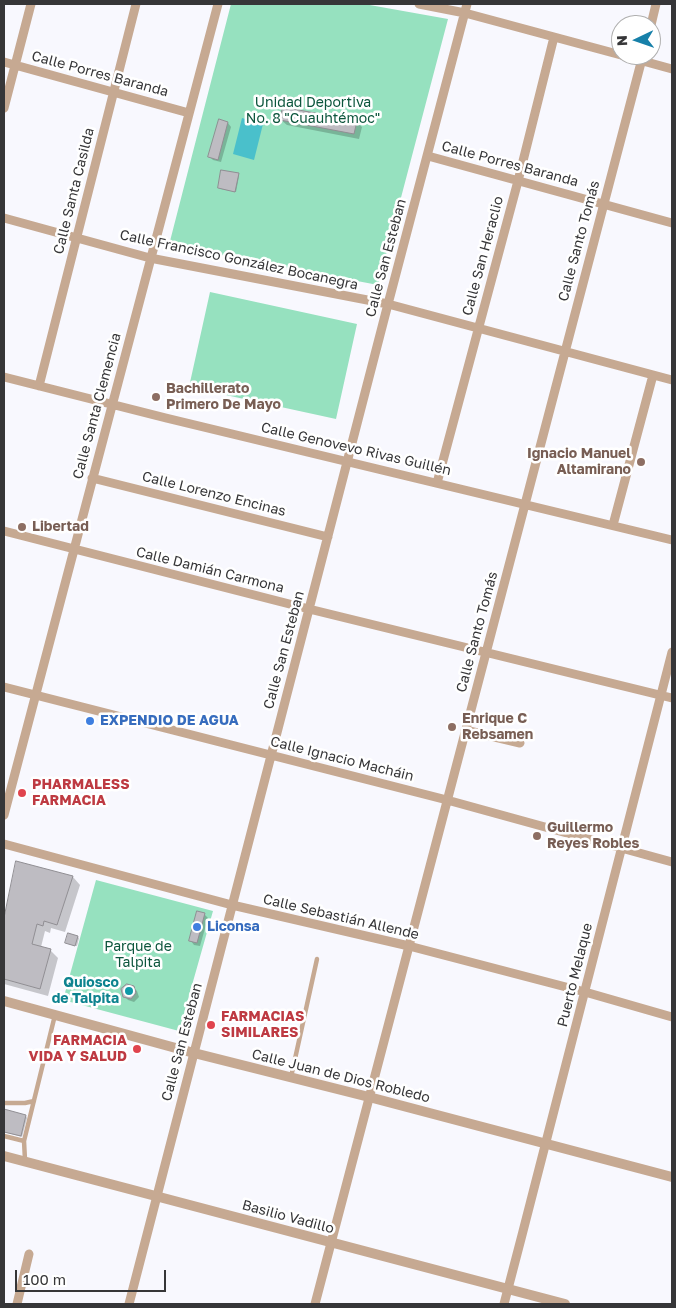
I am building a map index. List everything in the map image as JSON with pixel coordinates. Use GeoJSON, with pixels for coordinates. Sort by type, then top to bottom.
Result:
{"type":"FeatureCollection","features":[{"type":"Feature","properties":{"kind":"street"},"geometry":{"type":"LineString","coordinates":[[4,108],[31,4]]}},
{"type":"Feature","properties":{"kind":"street","name":"Calle Santa Casilda"},"geometry":{"type":"LineString","coordinates":[[39,386],[136,4]]}},
{"type":"Feature","properties":{"kind":"street","name":"Calle Santa Clemencia"},"geometry":{"type":"LineString","coordinates":[[4,815],[218,4]]}},
{"type":"Feature","properties":{"kind":"street"},"geometry":{"type":"LineString","coordinates":[[419,4],[466,8],[554,37],[611,52]]}},
{"type":"Feature","properties":{"kind":"street","name":"Calle San Esteban"},"geometry":{"type":"LineString","coordinates":[[129,1304],[466,8]]}},
{"type":"Feature","properties":{"kind":"street","name":"Calle San Heraclio"},"geometry":{"type":"LineString","coordinates":[[437,483],[518,181],[554,37]]}},
{"type":"Feature","properties":{"kind":"street","name":"Calle Porres Baranda"},"geometry":{"type":"LineString","coordinates":[[4,62],[188,113]]}},
{"type":"Feature","properties":{"kind":"street","name":"Calle Santo Tomás"},"geometry":{"type":"LineString","coordinates":[[315,1304],[640,65]]}},
{"type":"Feature","properties":{"kind":"street","name":"Calle Porres Baranda"},"geometry":{"type":"LineString","coordinates":[[428,156],[672,223]]}},
{"type":"Feature","properties":{"kind":"street","name":"Calle Francisco González Bocanegra"},"geometry":{"type":"LineString","coordinates":[[4,218],[150,258],[388,304],[672,380]]}},
{"type":"Feature","properties":{"kind":"street"},"geometry":{"type":"LineString","coordinates":[[613,525],[653,375]]}},
{"type":"Feature","properties":{"kind":"street","name":"Calle Genovevo Rivas Guillén"},"geometry":{"type":"LineString","coordinates":[[4,377],[112,405],[672,540]]}},
{"type":"Feature","properties":{"kind":"street","name":"Calle Lorenzo Encinas"},"geometry":{"type":"LineString","coordinates":[[92,478],[328,537]]}},
{"type":"Feature","properties":{"kind":"street","name":"Calle Damián Carmona"},"geometry":{"type":"LineString","coordinates":[[4,531],[73,550],[672,698]]}},
{"type":"Feature","properties":{"kind":"street","name":"Puerto Melaque"},"geometry":{"type":"LineString","coordinates":[[504,1304],[672,652]]}},
{"type":"Feature","properties":{"kind":"street","name":"Calle Ignacio Macháin"},"geometry":{"type":"LineString","coordinates":[[4,687],[447,800],[672,862]]}},
{"type":"Feature","properties":{"kind":"street"},"geometry":{"type":"LineString","coordinates":[[465,730],[520,743]]}},
{"type":"Feature","properties":{"kind":"street","name":"Calle Sebastián Allende"},"geometry":{"type":"LineString","coordinates":[[4,844],[232,905],[408,946],[585,992],[672,1017]]}},
{"type":"Feature","properties":{"kind":"street","name":"Calle Juan de Dios Robledo"},"geometry":{"type":"LineString","coordinates":[[4,1001],[194,1053],[672,1177]]}},
{"type":"Feature","properties":{"kind":"street","name":"Basilio Vadillo"},"geometry":{"type":"LineString","coordinates":[[4,1156],[566,1304]]}},
{"type":"Feature","properties":{"kind":"street"},"geometry":{"type":"LineString","coordinates":[[17,1304],[29,1254]]}},
{"type":"Feature","properties":{"kind":"lane"},"geometry":{"type":"LineString","coordinates":[[291,1077],[317,959]]}},
{"type":"Feature","properties":{"kind":"lane"},"geometry":{"type":"LineString","coordinates":[[25,1161],[24,1141],[55,1015]]}},
{"type":"Feature","properties":{"kind":"lane"},"geometry":{"type":"LineString","coordinates":[[4,1103],[34,1101]]}},
{"type":"Feature","properties":{"kind":"lane"},"geometry":{"type":"LineString","coordinates":[[4,1136],[24,1141]]}},
{"type":"Feature","properties":{"kind":"green space","name":"Unidad Deportiva No. 8 \"Cuauhtémoc\""},"geometry":{"type":"Polygon","coordinates":[[[231,4],[364,4],[448,19],[378,285],[169,245],[231,4]]]}},
{"type":"Feature","properties":{"kind":"green space"},"geometry":{"type":"Polygon","coordinates":[[[210,292],[357,324],[336,419],[189,387],[210,292]]]}},
{"type":"Feature","properties":{"kind":"green space","name":"Parque de Talpita"},"geometry":{"type":"Polygon","coordinates":[[[96,880],[213,911],[179,1031],[63,1000],[96,880]]]}},
{"type":"Feature","properties":{"kind":"water"},"geometry":{"type":"Polygon","coordinates":[[[242,118],[263,124],[254,160],[233,154],[242,118]]]}},
{"type":"Feature","properties":{"kind":"building"},"geometry":{"type":"Polygon","coordinates":[[[283,107],[357,121],[354,134],[280,120],[283,107]]]}},
{"type":"Feature","properties":{"kind":"building"},"geometry":{"type":"Polygon","coordinates":[[[219,119],[228,122],[218,160],[208,157],[219,119]]]}},
{"type":"Feature","properties":{"kind":"building"},"geometry":{"type":"Polygon","coordinates":[[[221,170],[239,173],[235,192],[218,188],[221,170]]]}},
{"type":"Feature","properties":{"kind":"building"},"geometry":{"type":"Polygon","coordinates":[[[16,861],[73,876],[57,925],[44,921],[43,926],[37,924],[32,944],[51,949],[40,989],[4,979],[4,918],[16,861]]]}},
{"type":"Feature","properties":{"kind":"building","name":"Liconsa"},"geometry":{"type":"Polygon","coordinates":[[[197,911],[205,913],[197,943],[189,941],[197,911]]]}},
{"type":"Feature","properties":{"kind":"building"},"geometry":{"type":"Polygon","coordinates":[[[68,933],[78,936],[75,946],[65,943],[68,933]]]}},
{"type":"Feature","properties":{"kind":"building","name":"Quiosco de Talpita"},"geometry":{"type":"Polygon","coordinates":[[[127,984],[134,986],[136,993],[131,999],[123,997],[121,989],[127,984]]]}},
{"type":"Feature","properties":{"kind":"building"},"geometry":{"type":"Polygon","coordinates":[[[4,1109],[26,1115],[21,1136],[4,1132],[4,1109]]]}},
{"type":"Feature","properties":{"kind":"place","name":"Bachillerato Primero De Mayo"},"geometry":{"type":"Point","coordinates":[156,397]}},
{"type":"Feature","properties":{"kind":"place","name":"Ignacio Manuel Altamirano"},"geometry":{"type":"Point","coordinates":[641,462]}},
{"type":"Feature","properties":{"kind":"place","name":"Libertad"},"geometry":{"type":"Point","coordinates":[22,527]}},
{"type":"Feature","properties":{"kind":"place","name":"EXPENDIO DE AGUA"},"geometry":{"type":"Point","coordinates":[90,721]}},
{"type":"Feature","properties":{"kind":"place","name":"Enrique C Rebsamen"},"geometry":{"type":"Point","coordinates":[452,727]}},
{"type":"Feature","properties":{"kind":"place","name":"PHARMALESS FARMACIA"},"geometry":{"type":"Point","coordinates":[22,793]}},
{"type":"Feature","properties":{"kind":"place","name":"Guillermo Reyes Robles"},"geometry":{"type":"Point","coordinates":[537,836]}},
{"type":"Feature","properties":{"kind":"place","name":"Liconsa"},"geometry":{"type":"Point","coordinates":[197,927]}},
{"type":"Feature","properties":{"kind":"place","name":"Quiosco de Talpita"},"geometry":{"type":"Point","coordinates":[129,991]}},
{"type":"Feature","properties":{"kind":"place","name":"FARMACIAS SIMILARES"},"geometry":{"type":"Point","coordinates":[211,1025]}},
{"type":"Feature","properties":{"kind":"place","name":"FARMACIA VIDA Y SALUD"},"geometry":{"type":"Point","coordinates":[137,1049]}}]}
